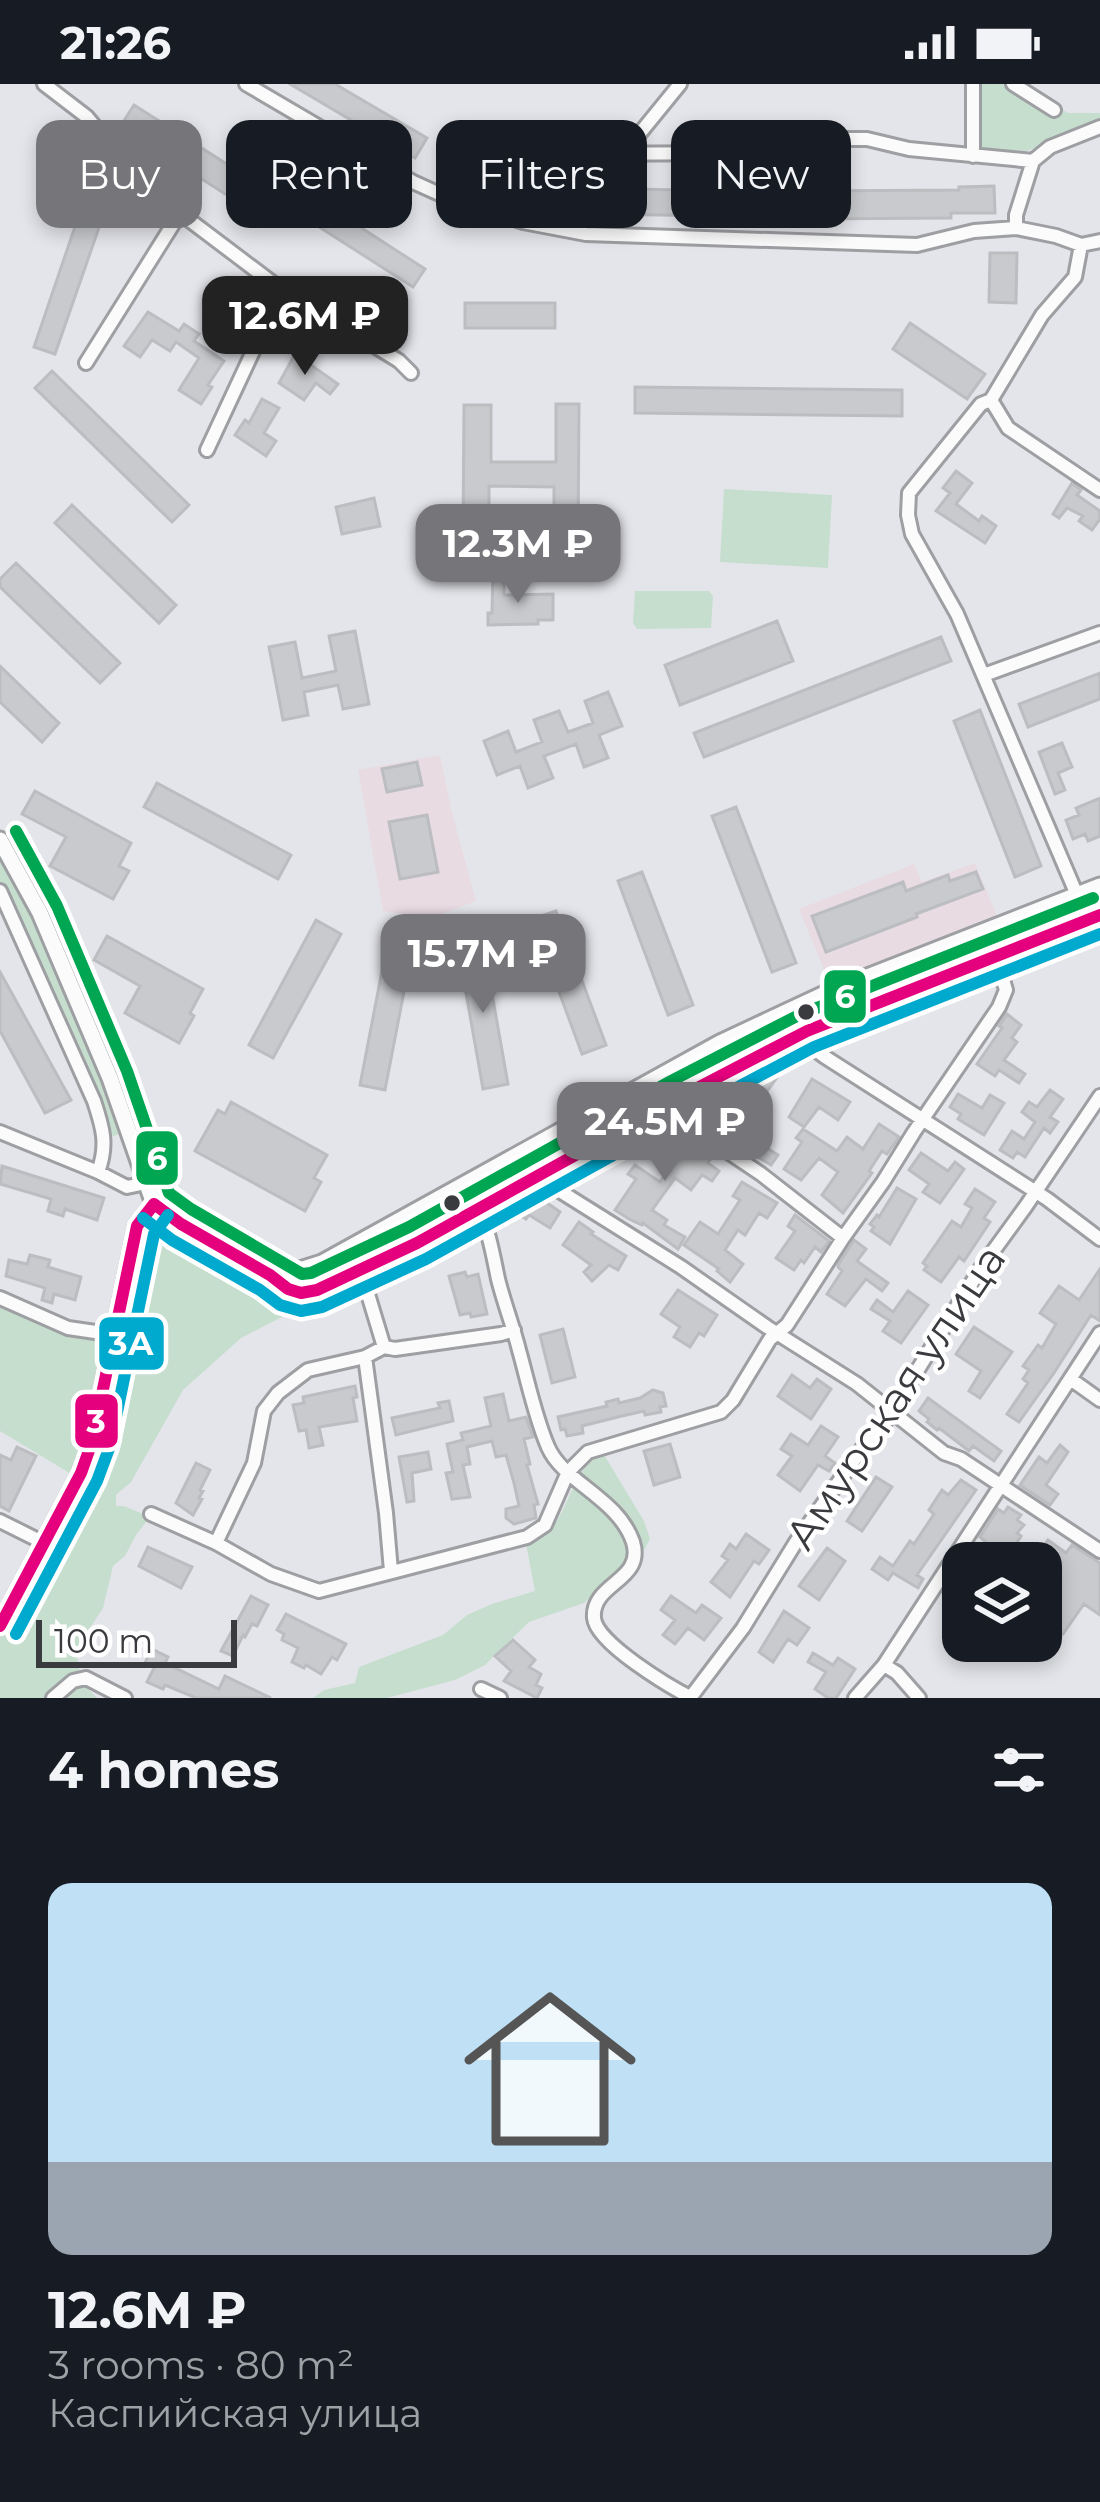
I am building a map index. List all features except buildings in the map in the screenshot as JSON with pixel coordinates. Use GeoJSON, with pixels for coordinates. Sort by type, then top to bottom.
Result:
{"type":"FeatureCollection","features":[{"type":"Feature","properties":{"kind":"street"},"geometry":{"type":"LineString","coordinates":[[44,84],[90,120]]}},
{"type":"Feature","properties":{"kind":"street"},"geometry":{"type":"LineString","coordinates":[[246,84],[436,192]]}},
{"type":"Feature","properties":{"kind":"street"},"geometry":{"type":"LineString","coordinates":[[647,125],[680,84]]}},
{"type":"Feature","properties":{"kind":"street"},"geometry":{"type":"LineString","coordinates":[[973,156],[974,84]]}},
{"type":"Feature","properties":{"kind":"street"},"geometry":{"type":"LineString","coordinates":[[1013,84],[1054,110]]}},
{"type":"Feature","properties":{"kind":"street"},"geometry":{"type":"LineString","coordinates":[[1016,228],[1033,161],[1050,147],[1100,127]]}},
{"type":"Feature","properties":{"kind":"street"},"geometry":{"type":"LineString","coordinates":[[647,154],[762,153],[820,139],[843,139],[1033,161]]}},
{"type":"Feature","properties":{"kind":"street"},"geometry":{"type":"LineString","coordinates":[[86,363],[170,228]]}},
{"type":"Feature","properties":{"kind":"street"},"geometry":{"type":"LineString","coordinates":[[199,228],[274,284],[411,373]]}},
{"type":"Feature","properties":{"kind":"street"},"geometry":{"type":"LineString","coordinates":[[552,228],[586,235],[917,244],[974,231],[1016,228],[1068,243],[1100,241]]}},
{"type":"Feature","properties":{"kind":"street"},"geometry":{"type":"LineString","coordinates":[[1077,895],[957,614],[912,534],[908,515],[909,493],[981,404],[991,400],[1042,315],[1076,277],[1081,245]]}},
{"type":"Feature","properties":{"kind":"street"},"geometry":{"type":"LineString","coordinates":[[206,450],[262,332],[274,284]]}},
{"type":"Feature","properties":{"kind":"street"},"geometry":{"type":"LineString","coordinates":[[991,400],[1008,428],[1100,490]]}},
{"type":"Feature","properties":{"kind":"street"},"geometry":{"type":"LineString","coordinates":[[984,675],[1100,633]]}},
{"type":"Feature","properties":{"kind":"street"},"geometry":{"type":"LineString","coordinates":[[0,840],[40,913],[110,1078],[154,1204],[301,1293],[361,1271],[807,1030],[1100,915]]}},
{"type":"Feature","properties":{"kind":"street"},"geometry":{"type":"LineString","coordinates":[[270,1275],[322,1263],[773,1017],[1100,886]]}},
{"type":"Feature","properties":{"kind":"street"},"geometry":{"type":"LineString","coordinates":[[0,891],[105,1135],[98,1172]]}},
{"type":"Feature","properties":{"kind":"street"},"geometry":{"type":"LineString","coordinates":[[151,1514],[312,1590],[345,1585],[527,1537],[544,1525],[568,1472],[589,1452],[721,1412],[770,1339],[787,1325],[999,1007],[1006,990],[996,956]]}},
{"type":"Feature","properties":{"kind":"street"},"geometry":{"type":"LineString","coordinates":[[807,1030],[825,1057],[1100,1239]]}},
{"type":"Feature","properties":{"kind":"street","name":"Амурская улица"},"geometry":{"type":"LineString","coordinates":[[690,1698],[891,1412],[980,1268],[1100,1096]]}},
{"type":"Feature","properties":{"kind":"street"},"geometry":{"type":"LineString","coordinates":[[680,1097],[706,1136],[843,1238]]}},
{"type":"Feature","properties":{"kind":"street"},"geometry":{"type":"LineString","coordinates":[[0,1132],[128,1187],[146,1183]]}},
{"type":"Feature","properties":{"kind":"street"},"geometry":{"type":"LineString","coordinates":[[543,1172],[555,1188],[857,1384],[944,1453],[962,1459],[1100,1551]]}},
{"type":"Feature","properties":{"kind":"street"},"geometry":{"type":"LineString","coordinates":[[0,1626],[81,1474],[92,1442],[137,1226],[154,1204]]}},
{"type":"Feature","properties":{"kind":"street"},"geometry":{"type":"LineString","coordinates":[[478,1208],[549,1450],[619,1517],[632,1538],[636,1556],[632,1568],[596,1604],[597,1627],[605,1640],[690,1698]]}},
{"type":"Feature","properties":{"kind":"street"},"geometry":{"type":"LineString","coordinates":[[361,1271],[384,1347]]}},
{"type":"Feature","properties":{"kind":"street"},"geometry":{"type":"LineString","coordinates":[[0,1298],[68,1328],[116,1335]]}},
{"type":"Feature","properties":{"kind":"street"},"geometry":{"type":"LineString","coordinates":[[216,1544],[254,1463],[269,1404],[289,1383],[308,1370],[365,1358],[384,1347],[514,1330]]}},
{"type":"Feature","properties":{"kind":"street"},"geometry":{"type":"LineString","coordinates":[[855,1698],[884,1665],[1100,1333]]}},
{"type":"Feature","properties":{"kind":"street"},"geometry":{"type":"LineString","coordinates":[[365,1358],[391,1571]]}},
{"type":"Feature","properties":{"kind":"street"},"geometry":{"type":"LineString","coordinates":[[1072,1380],[1100,1400]]}},
{"type":"Feature","properties":{"kind":"street"},"geometry":{"type":"LineString","coordinates":[[0,1521],[44,1543]]}},
{"type":"Feature","properties":{"kind":"street"},"geometry":{"type":"LineString","coordinates":[[884,1665],[919,1698]]}},
{"type":"Feature","properties":{"kind":"street"},"geometry":{"type":"LineString","coordinates":[[53,1698],[86,1678],[125,1698]]}},
{"type":"Feature","properties":{"kind":"street"},"geometry":{"type":"LineString","coordinates":[[481,1689],[500,1698]]}},
{"type":"Feature","properties":{"kind":"shaded area"},"geometry":{"type":"Polygon","coordinates":[[[440,755],[476,901],[431,918],[383,911],[358,770],[440,755]]]}},
{"type":"Feature","properties":{"kind":"shaded area"},"geometry":{"type":"Polygon","coordinates":[[[975,863],[998,918],[830,984],[799,909],[914,864],[922,882],[975,863]]]}},
{"type":"Feature","properties":{"kind":"green space"},"geometry":{"type":"Polygon","coordinates":[[[977,84],[1021,84],[1068,113],[1100,113],[1100,122],[1027,151],[982,149],[977,84]]]}},
{"type":"Feature","properties":{"kind":"green space"},"geometry":{"type":"Polygon","coordinates":[[[724,489],[832,495],[828,568],[720,562],[724,489]]]}},
{"type":"Feature","properties":{"kind":"green space"},"geometry":{"type":"Polygon","coordinates":[[[635,591],[709,591],[713,596],[711,628],[637,629],[633,623],[635,591]]]}},
{"type":"Feature","properties":{"kind":"green space"},"geometry":{"type":"Polygon","coordinates":[[[0,854],[65,987],[120,1126],[119,1134],[109,1134],[0,883],[0,854]]]}},
{"type":"Feature","properties":{"kind":"green space"},"geometry":{"type":"Polygon","coordinates":[[[171,1234],[294,1299],[321,1297],[241,1338],[183,1390],[131,1482],[116,1495],[116,1506],[150,1517],[113,1566],[103,1608],[76,1649],[81,1682],[97,1698],[0,1698],[0,1638],[100,1442],[139,1257],[147,1244],[171,1234]]]}},
{"type":"Feature","properties":{"kind":"green space"},"geometry":{"type":"Polygon","coordinates":[[[0,1304],[102,1345],[105,1354],[85,1443],[71,1474],[0,1431],[0,1304]]]}},
{"type":"Feature","properties":{"kind":"green space"},"geometry":{"type":"Polygon","coordinates":[[[603,1453],[650,1539],[644,1550],[584,1603],[529,1622],[485,1665],[455,1680],[387,1698],[313,1698],[324,1690],[355,1683],[359,1667],[443,1635],[467,1615],[492,1604],[535,1591],[526,1544],[552,1528],[585,1468],[603,1453]]]}},
{"type":"Feature","properties":{"kind":"transit line","name":"6"},"geometry":{"type":"LineString","coordinates":[[16,831],[57,906],[127,1071],[169,1193],[302,1274],[409,1227],[799,1015],[1093,898]]}},
{"type":"Feature","properties":{"kind":"transit line","name":"3"},"geometry":{"type":"LineString","coordinates":[[154,1204],[288,1289],[317,1290],[417,1243],[807,1031],[1100,915]]}},
{"type":"Feature","properties":{"kind":"transit line","name":"3А"},"geometry":{"type":"LineString","coordinates":[[143,1218],[280,1305],[301,1311],[322,1307],[426,1259],[814,1047],[1100,934]]}},
{"type":"Feature","properties":{"kind":"transit line","name":"3"},"geometry":{"type":"LineString","coordinates":[[0,1626],[81,1473],[92,1442],[137,1226],[154,1204]]}},
{"type":"Feature","properties":{"kind":"transit line","name":"3А"},"geometry":{"type":"LineString","coordinates":[[16,1634],[97,1481],[110,1446],[154,1234],[168,1215]]}}]}
